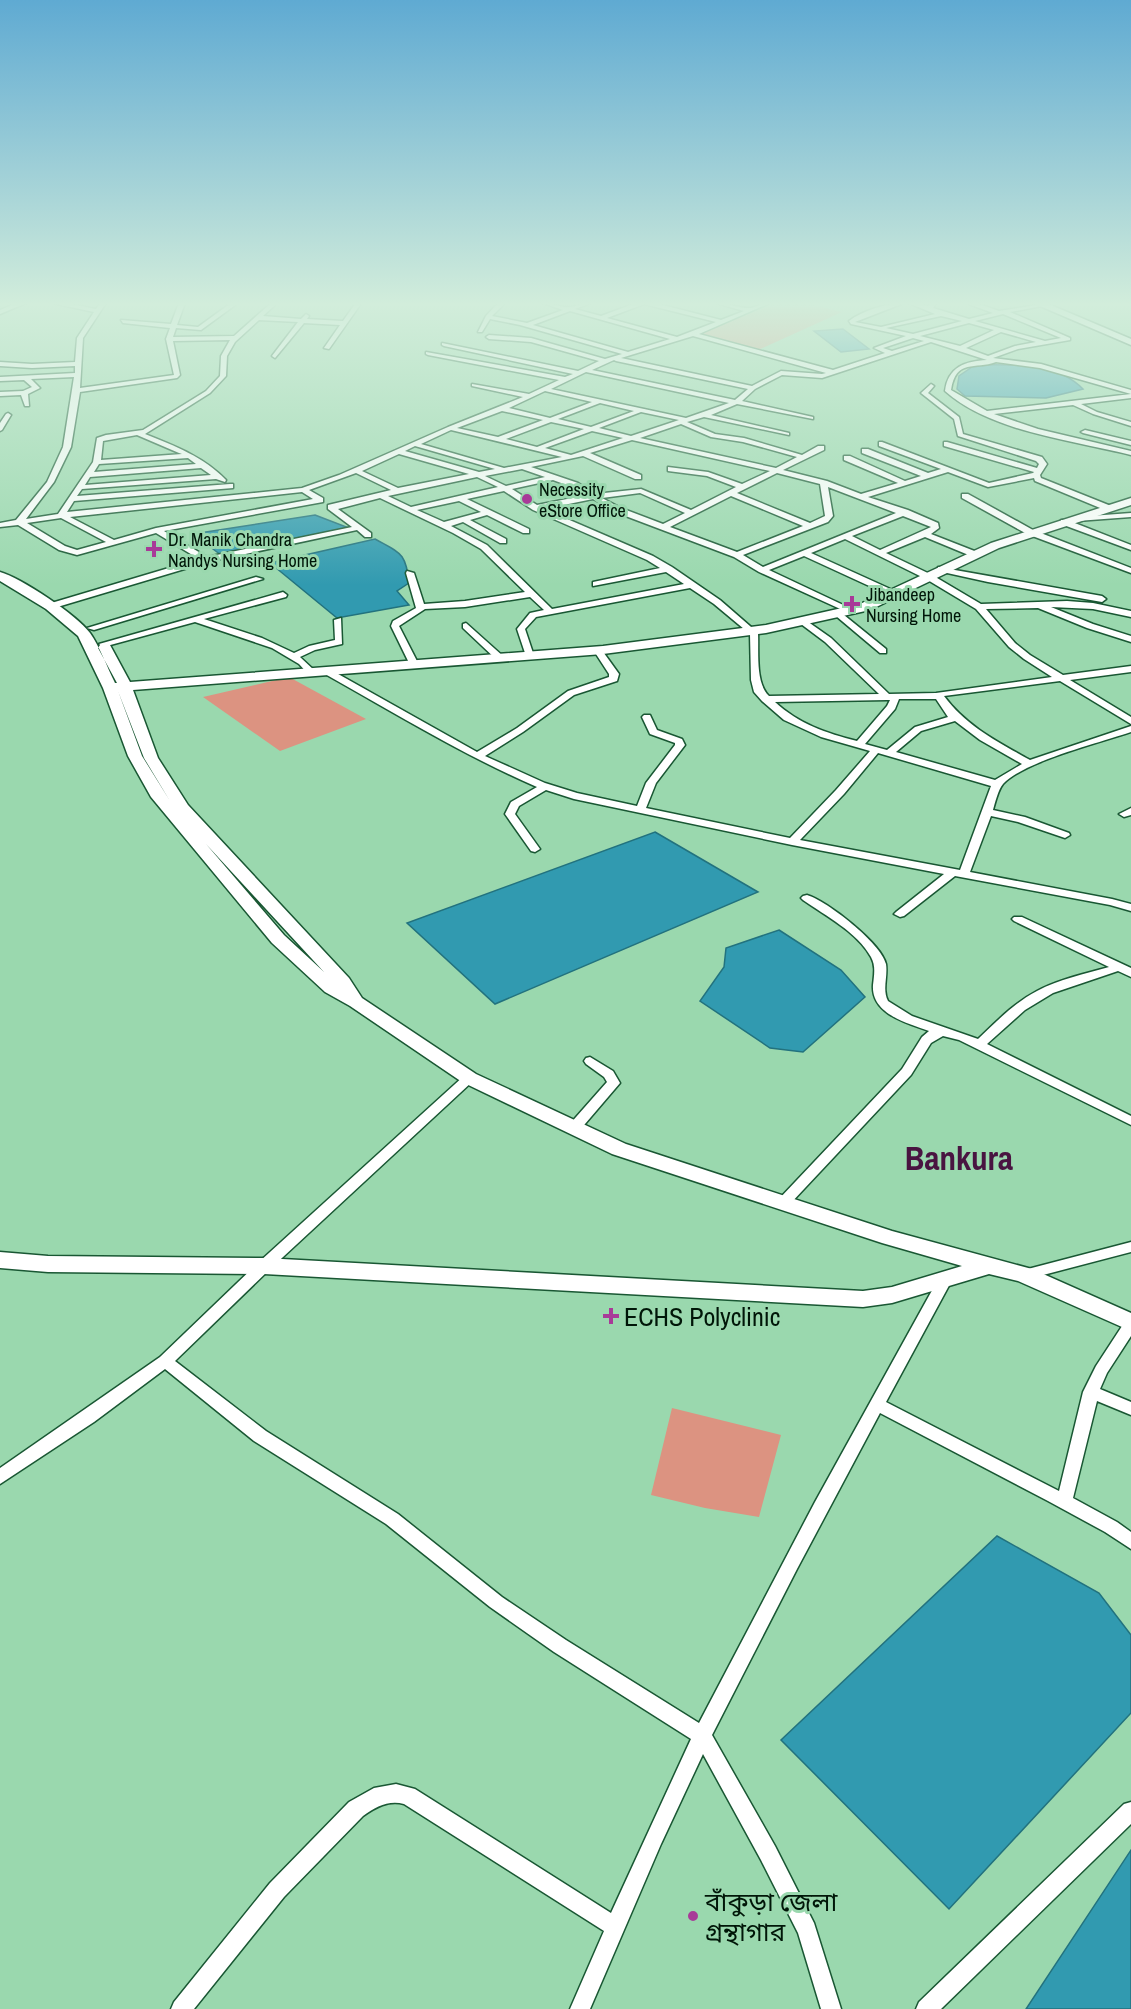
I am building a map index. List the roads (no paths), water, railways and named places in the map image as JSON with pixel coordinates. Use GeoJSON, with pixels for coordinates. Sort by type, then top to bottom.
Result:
{"type":"FeatureCollection","features":[{"type":"Feature","properties":{"kind":"street"},"geometry":{"type":"LineString","coordinates":[[25,397],[27,405]]}},
{"type":"Feature","properties":{"kind":"street"},"geometry":{"type":"LineString","coordinates":[[19,522],[50,482],[67,447],[76,397]]}},
{"type":"Feature","properties":{"kind":"street"},"geometry":{"type":"LineString","coordinates":[[61,515],[82,487],[98,458],[103,438],[139,434],[170,417],[198,397]]}},
{"type":"Feature","properties":{"kind":"street"},"geometry":{"type":"LineString","coordinates":[[0,525],[61,515],[303,490],[357,471],[450,428],[502,409],[527,397]]}},
{"type":"Feature","properties":{"kind":"street"},"geometry":{"type":"LineString","coordinates":[[576,397],[684,422],[713,436],[744,440],[803,457]]}},
{"type":"Feature","properties":{"kind":"street"},"geometry":{"type":"LineString","coordinates":[[713,397],[811,418]]}},
{"type":"Feature","properties":{"kind":"street"},"geometry":{"type":"LineString","coordinates":[[333,508],[476,474],[572,457],[684,422],[737,402],[743,397]]}},
{"type":"Feature","properties":{"kind":"street"},"geometry":{"type":"LineString","coordinates":[[882,444],[946,471],[988,484],[1037,473],[1042,464],[1039,459],[960,435],[957,418],[929,397]]}},
{"type":"Feature","properties":{"kind":"street"},"geometry":{"type":"LineString","coordinates":[[957,397],[986,413],[1078,442],[1131,453]]}},
{"type":"Feature","properties":{"kind":"street"},"geometry":{"type":"LineString","coordinates":[[986,413],[1016,408],[1076,404],[1116,397]]}},
{"type":"Feature","properties":{"kind":"street"},"geometry":{"type":"LineString","coordinates":[[937,403],[964,401]]}},
{"type":"Feature","properties":{"kind":"street"},"geometry":{"type":"LineString","coordinates":[[497,440],[599,402]]}},
{"type":"Feature","properties":{"kind":"street"},"geometry":{"type":"LineString","coordinates":[[1076,404],[1095,413],[1131,424]]}},
{"type":"Feature","properties":{"kind":"street"},"geometry":{"type":"LineString","coordinates":[[502,409],[776,470],[864,496],[935,525],[935,528],[926,534],[879,553]]}},
{"type":"Feature","properties":{"kind":"street"},"geometry":{"type":"LineString","coordinates":[[537,449],[639,411]]}},
{"type":"Feature","properties":{"kind":"street"},"geometry":{"type":"LineString","coordinates":[[715,411],[780,425]]}},
{"type":"Feature","properties":{"kind":"street"},"geometry":{"type":"LineString","coordinates":[[0,429],[8,415]]}},
{"type":"Feature","properties":{"kind":"street"},"geometry":{"type":"LineString","coordinates":[[703,415],[787,434]]}},
{"type":"Feature","properties":{"kind":"street"},"geometry":{"type":"LineString","coordinates":[[450,428],[572,457]]}},
{"type":"Feature","properties":{"kind":"street"},"geometry":{"type":"LineString","coordinates":[[1085,432],[1131,443]]}},
{"type":"Feature","properties":{"kind":"street"},"geometry":{"type":"LineString","coordinates":[[139,434],[191,456],[244,497]]}},
{"type":"Feature","properties":{"kind":"street"},"geometry":{"type":"LineString","coordinates":[[416,444],[505,470]]}},
{"type":"Feature","properties":{"kind":"street"},"geometry":{"type":"LineString","coordinates":[[947,444],[1037,473],[1042,481],[1131,522]]}},
{"type":"Feature","properties":{"kind":"street"},"geometry":{"type":"LineString","coordinates":[[663,527],[821,448]]}},
{"type":"Feature","properties":{"kind":"street"},"geometry":{"type":"LineString","coordinates":[[98,458],[178,449]]}},
{"type":"Feature","properties":{"kind":"street"},"geometry":{"type":"LineString","coordinates":[[864,451],[928,476]]}},
{"type":"Feature","properties":{"kind":"street"},"geometry":{"type":"LineString","coordinates":[[400,452],[476,474],[507,489],[536,508],[650,558],[669,569],[754,633]]}},
{"type":"Feature","properties":{"kind":"street"},"geometry":{"type":"LineString","coordinates":[[583,453],[638,477]]}},
{"type":"Feature","properties":{"kind":"street"},"geometry":{"type":"LineString","coordinates":[[98,458],[191,456]]}},
{"type":"Feature","properties":{"kind":"street"},"geometry":{"type":"LineString","coordinates":[[847,458],[904,483]]}},
{"type":"Feature","properties":{"kind":"street"},"geometry":{"type":"LineString","coordinates":[[88,475],[203,466]]}},
{"type":"Feature","properties":{"kind":"street"},"geometry":{"type":"LineString","coordinates":[[524,467],[555,477],[618,510],[737,555],[845,613],[883,651]]}},
{"type":"Feature","properties":{"kind":"street"},"geometry":{"type":"LineString","coordinates":[[671,469],[708,474],[742,487]]}},
{"type":"Feature","properties":{"kind":"street"},"geometry":{"type":"LineString","coordinates":[[357,471],[398,491]]}},
{"type":"Feature","properties":{"kind":"street"},"geometry":{"type":"LineString","coordinates":[[864,496],[946,471]]}},
{"type":"Feature","properties":{"kind":"street"},"geometry":{"type":"LineString","coordinates":[[82,487],[219,477]]}},
{"type":"Feature","properties":{"kind":"street"},"geometry":{"type":"LineString","coordinates":[[411,509],[555,477]]}},
{"type":"Feature","properties":{"kind":"street"},"geometry":{"type":"LineString","coordinates":[[737,555],[829,516],[824,483]]}},
{"type":"Feature","properties":{"kind":"street"},"geometry":{"type":"LineString","coordinates":[[73,499],[230,486]]}},
{"type":"Feature","properties":{"kind":"street"},"geometry":{"type":"LineString","coordinates":[[303,490],[333,508],[368,535]]}},
{"type":"Feature","properties":{"kind":"street"},"geometry":{"type":"LineString","coordinates":[[536,508],[594,496],[647,492],[691,513]]}},
{"type":"Feature","properties":{"kind":"street"},"geometry":{"type":"LineString","coordinates":[[730,493],[809,526]]}},
{"type":"Feature","properties":{"kind":"street"},"geometry":{"type":"LineString","coordinates":[[382,496],[484,547],[549,611]]}},
{"type":"Feature","properties":{"kind":"street"},"geometry":{"type":"LineString","coordinates":[[965,496],[1030,532],[1131,571]]}},
{"type":"Feature","properties":{"kind":"street"},"geometry":{"type":"LineString","coordinates":[[460,498],[526,531]]}},
{"type":"Feature","properties":{"kind":"street"},"geometry":{"type":"LineString","coordinates":[[19,522],[70,552],[84,552],[156,530],[320,500]]}},
{"type":"Feature","properties":{"kind":"street"},"geometry":{"type":"LineString","coordinates":[[118,687],[598,651],[698,642],[754,633],[845,613],[894,594],[929,577],[941,568],[1030,532],[1110,512],[1131,501]]}},
{"type":"Feature","properties":{"kind":"street"},"geometry":{"type":"LineString","coordinates":[[444,525],[488,512]]}},
{"type":"Feature","properties":{"kind":"street"},"geometry":{"type":"LineString","coordinates":[[762,570],[905,512]]}},
{"type":"Feature","properties":{"kind":"street"},"geometry":{"type":"LineString","coordinates":[[1110,512],[1131,515]]}},
{"type":"Feature","properties":{"kind":"street"},"geometry":{"type":"LineString","coordinates":[[61,515],[113,543]]}},
{"type":"Feature","properties":{"kind":"street"},"geometry":{"type":"LineString","coordinates":[[463,519],[503,541]]}},
{"type":"Feature","properties":{"kind":"street"},"geometry":{"type":"LineString","coordinates":[[1064,522],[1131,548]]}},
{"type":"Feature","properties":{"kind":"street"},"geometry":{"type":"LineString","coordinates":[[56,605],[206,560],[357,528]]}},
{"type":"Feature","properties":{"kind":"street"},"geometry":{"type":"LineString","coordinates":[[156,530],[206,560]]}},
{"type":"Feature","properties":{"kind":"street"},"geometry":{"type":"LineString","coordinates":[[926,534],[974,554]]}},
{"type":"Feature","properties":{"kind":"street"},"geometry":{"type":"LineString","coordinates":[[845,536],[929,577],[978,607],[1012,645],[1061,679],[1131,721]]}},
{"type":"Feature","properties":{"kind":"street"},"geometry":{"type":"LineString","coordinates":[[804,553],[894,594]]}},
{"type":"Feature","properties":{"kind":"street"},"geometry":{"type":"LineString","coordinates":[[0,568],[91,628],[103,644],[118,687],[135,756],[156,794],[278,939],[331,988],[356,1002],[469,1078],[619,1149],[889,1238],[1024,1275],[1131,1323],[1101,1370],[1091,1392],[1064,1502]]}},
{"type":"Feature","properties":{"kind":"street"},"geometry":{"type":"LineString","coordinates":[[941,568],[988,580],[1102,599]]}},
{"type":"Feature","properties":{"kind":"street"},"geometry":{"type":"LineString","coordinates":[[596,584],[669,569]]}},
{"type":"Feature","properties":{"kind":"street"},"geometry":{"type":"LineString","coordinates":[[410,573],[421,607],[419,612],[396,623],[395,626],[414,665]]}},
{"type":"Feature","properties":{"kind":"street"},"geometry":{"type":"LineString","coordinates":[[0,576],[56,605],[84,634],[118,687]]}},
{"type":"Feature","properties":{"kind":"street"},"geometry":{"type":"LineString","coordinates":[[91,628],[259,579]]}},
{"type":"Feature","properties":{"kind":"street"},"geometry":{"type":"LineString","coordinates":[[530,656],[520,629],[530,617],[549,611],[691,585]]}},
{"type":"Feature","properties":{"kind":"street"},"geometry":{"type":"LineString","coordinates":[[421,607],[465,604],[532,594]]}},
{"type":"Feature","properties":{"kind":"street"},"geometry":{"type":"LineString","coordinates":[[103,644],[283,595]]}},
{"type":"Feature","properties":{"kind":"street"},"geometry":{"type":"LineString","coordinates":[[978,607],[1080,604],[1131,614]]}},
{"type":"Feature","properties":{"kind":"street"},"geometry":{"type":"LineString","coordinates":[[1037,605],[1131,639]]}},
{"type":"Feature","properties":{"kind":"street"},"geometry":{"type":"LineString","coordinates":[[198,620],[294,656],[306,664],[312,673]]}},
{"type":"Feature","properties":{"kind":"street"},"geometry":{"type":"LineString","coordinates":[[294,656],[312,648],[339,642],[338,620]]}},
{"type":"Feature","properties":{"kind":"street"},"geometry":{"type":"LineString","coordinates":[[804,622],[828,640],[891,697],[892,707],[860,744]]}},
{"type":"Feature","properties":{"kind":"street"},"geometry":{"type":"LineString","coordinates":[[466,626],[501,659]]}},
{"type":"Feature","properties":{"kind":"street"},"geometry":{"type":"LineString","coordinates":[[754,633],[756,680],[759,692],[788,718],[804,727],[997,784]]}},
{"type":"Feature","properties":{"kind":"street"},"geometry":{"type":"LineString","coordinates":[[479,755],[520,730],[571,693],[614,679],[614,674],[598,651]]}},
{"type":"Feature","properties":{"kind":"street"},"geometry":{"type":"LineString","coordinates":[[765,699],[939,696],[962,690],[1131,669]]}},
{"type":"Feature","properties":{"kind":"street"},"geometry":{"type":"LineString","coordinates":[[328,672],[479,755],[544,786],[574,796],[792,842],[1112,902],[1131,908]]}},
{"type":"Feature","properties":{"kind":"street"},"geometry":{"type":"LineString","coordinates":[[939,696],[953,715],[984,738],[1029,764]]}},
{"type":"Feature","properties":{"kind":"street"},"geometry":{"type":"LineString","coordinates":[[890,752],[918,729],[949,721],[953,719],[953,715]]}},
{"type":"Feature","properties":{"kind":"street"},"geometry":{"type":"LineString","coordinates":[[641,809],[651,783],[680,745],[679,741],[653,732],[647,717]]}},
{"type":"Feature","properties":{"kind":"street"},"geometry":{"type":"LineString","coordinates":[[900,914],[958,874],[987,812],[997,784],[1008,775],[1029,764],[1131,729]]}},
{"type":"Feature","properties":{"kind":"street"},"geometry":{"type":"LineString","coordinates":[[792,842],[877,749]]}},
{"type":"Feature","properties":{"kind":"street"},"geometry":{"type":"LineString","coordinates":[[535,849],[510,814],[515,804],[544,786]]}},
{"type":"Feature","properties":{"kind":"street"},"geometry":{"type":"LineString","coordinates":[[987,812],[1021,819],[1065,835]]}},
{"type":"Feature","properties":{"kind":"street"},"geometry":{"type":"LineString","coordinates":[[807,898],[847,927],[871,949],[879,960],[880,998],[884,1004],[905,1016],[980,1045],[1131,1121]]}},
{"type":"Feature","properties":{"kind":"street"},"geometry":{"type":"LineString","coordinates":[[1018,919],[1126,970]]}},
{"type":"Feature","properties":{"kind":"street"},"geometry":{"type":"LineString","coordinates":[[980,1045],[1019,1008],[1049,990],[1126,970]]}},
{"type":"Feature","properties":{"kind":"street"},"geometry":{"type":"LineString","coordinates":[[784,1202],[907,1072],[926,1040],[934,1034],[944,1032]]}},
{"type":"Feature","properties":{"kind":"street"},"geometry":{"type":"LineString","coordinates":[[574,1128],[614,1083],[609,1074],[590,1061]]}},
{"type":"Feature","properties":{"kind":"street"},"geometry":{"type":"LineString","coordinates":[[0,1477],[165,1361],[264,1266],[469,1078]]}},
{"type":"Feature","properties":{"kind":"street"},"geometry":{"type":"LineString","coordinates":[[1024,1275],[1095,1254],[1131,1247]]}},
{"type":"Feature","properties":{"kind":"street"},"geometry":{"type":"LineString","coordinates":[[0,1260],[48,1264],[264,1266],[863,1299],[892,1295],[988,1266]]}},
{"type":"Feature","properties":{"kind":"street"},"geometry":{"type":"LineString","coordinates":[[580,2009],[656,1833],[703,1736],[876,1404],[945,1280]]}},
{"type":"Feature","properties":{"kind":"street"},"geometry":{"type":"LineString","coordinates":[[165,1361],[260,1436],[392,1519],[496,1602],[560,1646],[703,1736],[768,1853],[807,1930],[831,2009]]}},
{"type":"Feature","properties":{"kind":"street"},"geometry":{"type":"LineString","coordinates":[[1091,1392],[1131,1409]]}},
{"type":"Feature","properties":{"kind":"street"},"geometry":{"type":"LineString","coordinates":[[876,1404],[1111,1527],[1131,1542]]}},
{"type":"Feature","properties":{"kind":"street"},"geometry":{"type":"LineString","coordinates":[[181,2009],[277,1890],[356,1809],[374,1797],[396,1793],[408,1796],[616,1927]]}},
{"type":"Feature","properties":{"kind":"street"},"geometry":{"type":"LineString","coordinates":[[926,2009],[1131,1811]]}},
{"type":"Feature","properties":{"kind":"water"},"geometry":{"type":"Polygon","coordinates":[[[996,397],[1051,397],[1046,398],[996,397]]]}},
{"type":"Feature","properties":{"kind":"water"},"geometry":{"type":"Polygon","coordinates":[[[315,515],[349,528],[221,555],[193,534],[315,515]]]}},
{"type":"Feature","properties":{"kind":"water"},"geometry":{"type":"Polygon","coordinates":[[[375,539],[396,551],[404,559],[409,583],[397,591],[409,605],[337,618],[270,563],[375,539]]]}},
{"type":"Feature","properties":{"kind":"water"},"geometry":{"type":"Polygon","coordinates":[[[655,832],[758,892],[495,1004],[407,923],[655,832]]]}},
{"type":"Feature","properties":{"kind":"water"},"geometry":{"type":"Polygon","coordinates":[[[779,930],[841,970],[865,997],[803,1052],[770,1048],[700,1001],[724,967],[726,948],[779,930]]]}},
{"type":"Feature","properties":{"kind":"water"},"geometry":{"type":"Polygon","coordinates":[[[997,1536],[1099,1593],[1131,1635],[1131,1713],[949,1909],[781,1740],[997,1536]]]}},
{"type":"Feature","properties":{"kind":"water"},"geometry":{"type":"Polygon","coordinates":[[[1131,1850],[1131,2009],[1026,2009],[1131,1850]]]}},
{"type":"Feature","properties":{"kind":"place","name":"Necessity eStore Office"},"geometry":{"type":"Point","coordinates":[527,499]}},
{"type":"Feature","properties":{"kind":"place","name":"Dr. Manik Chandra Nandys Nursing Home"},"geometry":{"type":"Point","coordinates":[154,549]}},
{"type":"Feature","properties":{"kind":"place","name":"Jibandeep Nursing Home"},"geometry":{"type":"Point","coordinates":[852,604]}},
{"type":"Feature","properties":{"kind":"place","name":"ECHS Polyclinic"},"geometry":{"type":"Point","coordinates":[611,1316]}},
{"type":"Feature","properties":{"kind":"place","name":"বাঁকুড়া জেলা গ্ৰন্থাগার"},"geometry":{"type":"Point","coordinates":[693,1916]}},
{"type":"Feature","properties":{"kind":"district","name":"Bankura"},"geometry":{"type":"Point","coordinates":[959,1158]}}]}
